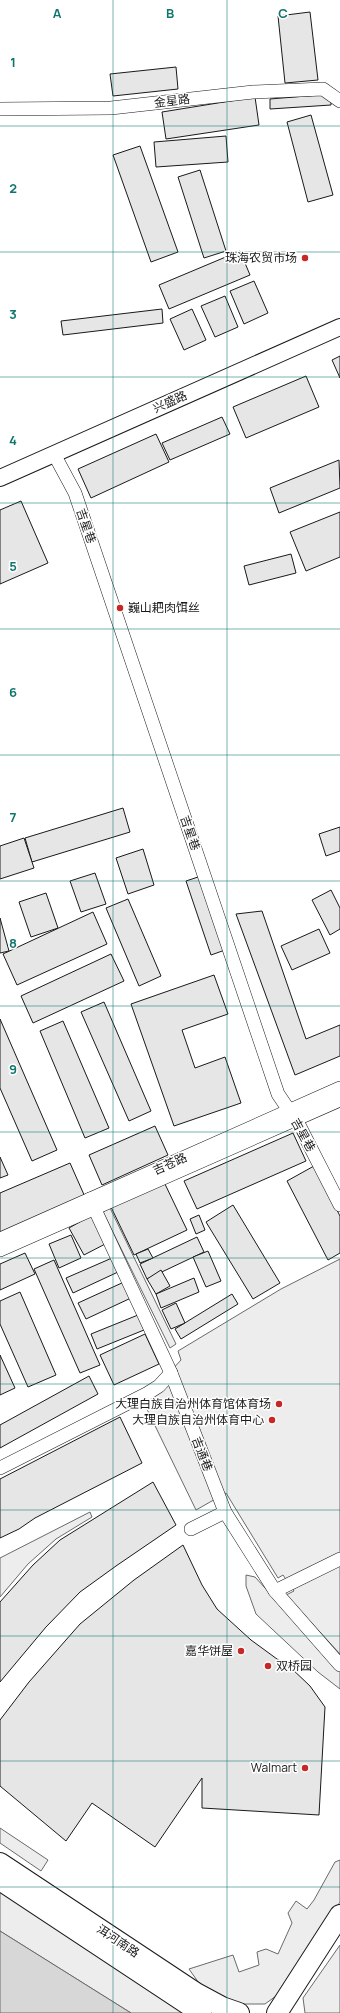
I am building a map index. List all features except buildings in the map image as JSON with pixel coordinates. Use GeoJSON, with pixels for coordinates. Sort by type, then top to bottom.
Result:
{"type":"FeatureCollection","features":[{"type":"Feature","properties":{"kind":"main road","name":"洱河南路"},"geometry":{"type":"LineString","coordinates":[[0,1863],[196,1993],[222,2007],[239,2013]]}},
{"type":"Feature","properties":{"kind":"main road","name":"洱河南路"},"geometry":{"type":"LineString","coordinates":[[0,1880],[202,2013]]}},
{"type":"Feature","properties":{"kind":"main road"},"geometry":{"type":"LineString","coordinates":[[277,2013],[340,1915]]}},
{"type":"Feature","properties":{"kind":"street","name":"金星路"},"geometry":{"type":"LineString","coordinates":[[0,108],[110,108],[253,92],[323,89],[340,100]]}},
{"type":"Feature","properties":{"kind":"street","name":"兴盛路"},"geometry":{"type":"LineString","coordinates":[[0,478],[340,327]]}},
{"type":"Feature","properties":{"kind":"street","name":"吉星巷"},"geometry":{"type":"LineString","coordinates":[[54,454],[75,493],[278,1094],[292,1116],[340,1205]]}},
{"type":"Feature","properties":{"kind":"street","name":"吉苍路"},"geometry":{"type":"LineString","coordinates":[[292,1116],[340,1088]]}},
{"type":"Feature","properties":{"kind":"street","name":"吉苍路"},"geometry":{"type":"LineString","coordinates":[[0,1250],[93,1204],[292,1116],[340,1100]]}},
{"type":"Feature","properties":{"kind":"street","name":"吉苍路"},"geometry":{"type":"LineString","coordinates":[[0,1239],[93,1204]]}},
{"type":"Feature","properties":{"kind":"street","name":"吉通巷"},"geometry":{"type":"LineString","coordinates":[[93,1204],[171,1373],[225,1512],[275,1591],[340,1664]]}},
{"type":"Feature","properties":{"kind":"street"},"geometry":{"type":"LineString","coordinates":[[0,1468],[148,1393],[159,1386],[171,1373]]}},
{"type":"Feature","properties":{"kind":"street"},"geometry":{"type":"LineString","coordinates":[[191,1529],[225,1512]]}},
{"type":"Feature","properties":{"kind":"street"},"geometry":{"type":"LineString","coordinates":[[275,1591],[340,1559]]}},
{"type":"Feature","properties":{"kind":"shaded area"},"geometry":{"type":"Polygon","coordinates":[[[110,1208],[176,1344],[170,1348],[103,1212],[110,1208]]]}},
{"type":"Feature","properties":{"kind":"shaded area","name":"大理自族自治州体育中心"},"geometry":{"type":"Polygon","coordinates":[[[340,1259],[340,1654],[286,1595],[294,1591],[283,1575],[278,1578],[226,1493],[196,1510],[143,1401],[181,1360],[178,1351],[281,1289],[340,1259]]]}},
{"type":"Feature","properties":{"kind":"shaded area"},"geometry":{"type":"Polygon","coordinates":[[[90,1512],[92,1517],[56,1539],[28,1564],[0,1597],[0,1558],[90,1512]]]}},
{"type":"Feature","properties":{"kind":"shaded area"},"geometry":{"type":"Polygon","coordinates":[[[246,1575],[255,1577],[340,1670],[340,1689],[318,1672],[256,1614],[246,1586],[246,1575]]]}},
{"type":"Feature","properties":{"kind":"shaded area"},"geometry":{"type":"Polygon","coordinates":[[[0,1828],[48,1860],[41,1871],[0,1843],[0,1828]]]}},
{"type":"Feature","properties":{"kind":"shaded area"},"geometry":{"type":"Polygon","coordinates":[[[340,1860],[340,1902],[287,1988],[265,2004],[239,2004],[201,1986],[189,1969],[233,1955],[239,1972],[259,1965],[257,1952],[266,1949],[278,1954],[292,1923],[288,1913],[296,1901],[307,1909],[314,1900],[335,1862],[340,1860]]]}},
{"type":"Feature","properties":{"kind":"shaded area"},"geometry":{"type":"Polygon","coordinates":[[[0,1889],[187,2013],[131,2013],[0,1931],[0,1889]]]}},
{"type":"Feature","properties":{"kind":"shaded area"},"geometry":{"type":"Polygon","coordinates":[[[0,1931],[131,2013],[0,2013],[0,1931]]]}},
{"type":"Feature","properties":{"kind":"shaded area"},"geometry":{"type":"Polygon","coordinates":[[[340,1945],[340,2013],[305,2013],[303,1998],[340,1945]]]}},
{"type":"Feature","properties":{"kind":"place","name":"珠海农贸市场"},"geometry":{"type":"Point","coordinates":[305,258]}},
{"type":"Feature","properties":{"kind":"place","name":"巍山耙肉饵丝"},"geometry":{"type":"Point","coordinates":[120,608]}},
{"type":"Feature","properties":{"kind":"place","name":"大理白族自治州体育馆体育场"},"geometry":{"type":"Point","coordinates":[279,1404]}},
{"type":"Feature","properties":{"kind":"place","name":"大理自族自治州体育中心"},"geometry":{"type":"Point","coordinates":[272,1420]}},
{"type":"Feature","properties":{"kind":"place","name":"嘉华饼屋"},"geometry":{"type":"Point","coordinates":[241,1651]}},
{"type":"Feature","properties":{"kind":"place","name":"双桥园"},"geometry":{"type":"Point","coordinates":[268,1666]}},
{"type":"Feature","properties":{"kind":"place","name":"Walmart"},"geometry":{"type":"Point","coordinates":[305,1768]}}]}
